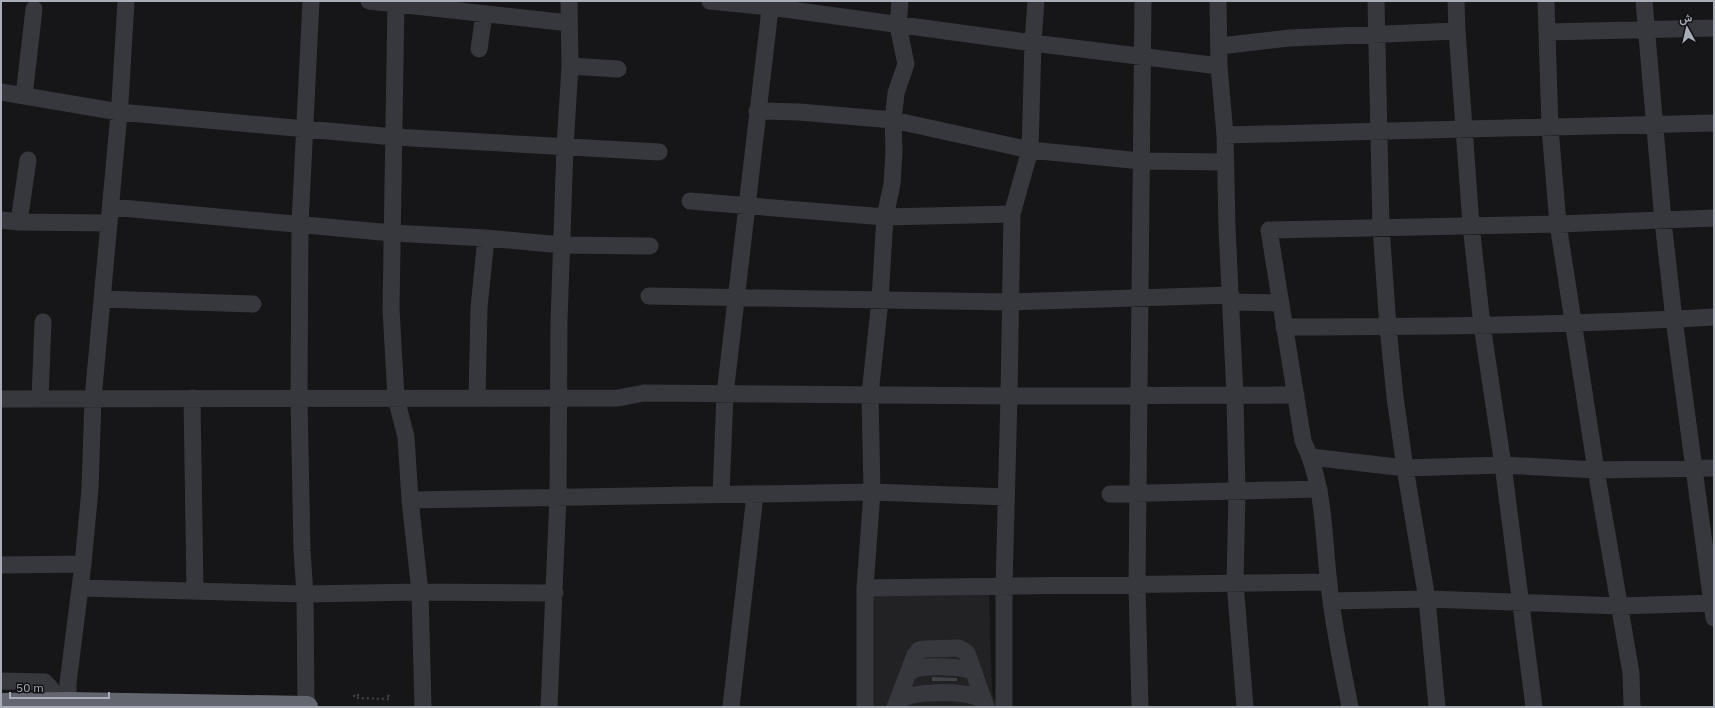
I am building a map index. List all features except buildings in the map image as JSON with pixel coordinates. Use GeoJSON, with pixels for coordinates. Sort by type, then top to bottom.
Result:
{"type":"FeatureCollection","features":[{"type":"Feature","properties":{"kind":"highway"},"geometry":{"type":"LineString","coordinates":[[1,704],[62,703],[307,707]]}},
{"type":"Feature","properties":{"kind":"street"},"geometry":{"type":"LineString","coordinates":[[62,703],[68,683],[83,564],[90,489],[93,399],[119,112],[126,1]]}},
{"type":"Feature","properties":{"kind":"street"},"geometry":{"type":"LineString","coordinates":[[307,707],[299,398],[300,224],[311,1]]}},
{"type":"Feature","properties":{"kind":"street"},"geometry":{"type":"LineString","coordinates":[[369,1],[569,23]]}},
{"type":"Feature","properties":{"kind":"street"},"geometry":{"type":"LineString","coordinates":[[549,707],[558,496],[559,321],[565,147],[570,66],[570,1]]}},
{"type":"Feature","properties":{"kind":"street"},"geometry":{"type":"LineString","coordinates":[[710,1],[771,4],[898,26],[1219,66]]}},
{"type":"Feature","properties":{"kind":"street"},"geometry":{"type":"LineString","coordinates":[[865,707],[865,588],[872,492],[870,394],[880,300],[885,217],[892,184],[894,152],[893,120],[896,94],[906,64],[898,26],[900,1]]}},
{"type":"Feature","properties":{"kind":"street"},"geometry":{"type":"LineString","coordinates":[[1004,707],[1004,586],[1010,396],[1012,214],[1030,150],[1033,43],[1036,1]]}},
{"type":"Feature","properties":{"kind":"street"},"geometry":{"type":"LineString","coordinates":[[1140,707],[1138,584],[1140,494],[1139,396],[1143,1]]}},
{"type":"Feature","properties":{"kind":"street"},"geometry":{"type":"LineString","coordinates":[[1218,1],[1220,46],[1219,66],[1225,135],[1236,396],[1237,492],[1235,583],[1245,707]]}},
{"type":"Feature","properties":{"kind":"street"},"geometry":{"type":"LineString","coordinates":[[1376,1],[1381,227],[1388,327],[1395,397],[1405,468],[1427,599],[1437,707]]}},
{"type":"Feature","properties":{"kind":"street"},"geometry":{"type":"LineString","coordinates":[[1456,1],[1471,225],[1482,325],[1503,465],[1534,707]]}},
{"type":"Feature","properties":{"kind":"street"},"geometry":{"type":"LineString","coordinates":[[1546,1],[1550,128],[1558,224],[1596,470],[1631,673],[1632,707]]}},
{"type":"Feature","properties":{"kind":"street"},"geometry":{"type":"LineString","coordinates":[[1331,601],[1427,599],[1714,608],[1674,319],[1654,126],[1644,1]]}},
{"type":"Feature","properties":{"kind":"street"},"geometry":{"type":"LineString","coordinates":[[396,3],[391,309],[396,398],[406,437],[410,500],[420,592],[423,707]]}},
{"type":"Feature","properties":{"kind":"street"},"geometry":{"type":"LineString","coordinates":[[721,494],[725,394],[738,298],[757,111],[771,4]]}},
{"type":"Feature","properties":{"kind":"street"},"geometry":{"type":"LineString","coordinates":[[24,96],[34,9]]}},
{"type":"Feature","properties":{"kind":"street"},"geometry":{"type":"LineString","coordinates":[[479,49],[484,14]]}},
{"type":"Feature","properties":{"kind":"street"},"geometry":{"type":"LineString","coordinates":[[1547,32],[1714,28]]}},
{"type":"Feature","properties":{"kind":"street"},"geometry":{"type":"LineString","coordinates":[[1220,46],[1289,38],[1457,31]]}},
{"type":"Feature","properties":{"kind":"street"},"geometry":{"type":"LineString","coordinates":[[570,66],[618,69]]}},
{"type":"Feature","properties":{"kind":"street"},"geometry":{"type":"LineString","coordinates":[[1,92],[119,112],[394,137],[659,152]]}},
{"type":"Feature","properties":{"kind":"street"},"geometry":{"type":"LineString","coordinates":[[757,111],[798,112],[893,120],[1030,150],[1141,161],[1225,162]]}},
{"type":"Feature","properties":{"kind":"street"},"geometry":{"type":"LineString","coordinates":[[1225,135],[1654,126],[1714,123]]}},
{"type":"Feature","properties":{"kind":"street"},"geometry":{"type":"LineString","coordinates":[[19,222],[28,160]]}},
{"type":"Feature","properties":{"kind":"street"},"geometry":{"type":"LineString","coordinates":[[690,202],[885,217],[1012,214]]}},
{"type":"Feature","properties":{"kind":"street"},"geometry":{"type":"LineString","coordinates":[[1,220],[19,222],[110,215],[300,224],[392,233],[486,238],[562,245],[650,246]]}},
{"type":"Feature","properties":{"kind":"street"},"geometry":{"type":"LineString","coordinates":[[1350,707],[1328,582],[1320,489],[1311,457],[1303,441],[1269,230],[1558,224],[1714,218]]}},
{"type":"Feature","properties":{"kind":"street"},"geometry":{"type":"LineString","coordinates":[[477,398],[478,308],[486,238]]}},
{"type":"Feature","properties":{"kind":"street"},"geometry":{"type":"LineString","coordinates":[[649,296],[1010,302],[1140,298],[1232,299],[1280,303]]}},
{"type":"Feature","properties":{"kind":"street"},"geometry":{"type":"LineString","coordinates":[[102,299],[253,304]]}},
{"type":"Feature","properties":{"kind":"street"},"geometry":{"type":"LineString","coordinates":[[1284,326],[1388,327],[1574,323],[1714,317]]}},
{"type":"Feature","properties":{"kind":"street"},"geometry":{"type":"LineString","coordinates":[[40,399],[43,322]]}},
{"type":"Feature","properties":{"kind":"street"},"geometry":{"type":"LineString","coordinates":[[1,399],[618,398],[644,393],[1010,396],[1296,395]]}},
{"type":"Feature","properties":{"kind":"street"},"geometry":{"type":"LineString","coordinates":[[192,398],[195,592]]}},
{"type":"Feature","properties":{"kind":"street"},"geometry":{"type":"LineString","coordinates":[[1311,457],[1405,468],[1503,465],[1596,470],[1714,468]]}},
{"type":"Feature","properties":{"kind":"street"},"geometry":{"type":"LineString","coordinates":[[1110,494],[1320,489]]}},
{"type":"Feature","properties":{"kind":"street"},"geometry":{"type":"LineString","coordinates":[[410,500],[558,496],[755,495],[872,492],[1006,498]]}},
{"type":"Feature","properties":{"kind":"street"},"geometry":{"type":"LineString","coordinates":[[731,707],[755,495]]}},
{"type":"Feature","properties":{"kind":"street"},"geometry":{"type":"LineString","coordinates":[[1,565],[83,564]]}},
{"type":"Feature","properties":{"kind":"street"},"geometry":{"type":"LineString","coordinates":[[865,588],[1328,582]]}},
{"type":"Feature","properties":{"kind":"street"},"geometry":{"type":"LineString","coordinates":[[80,588],[305,594],[420,592],[555,593]]}},
{"type":"Feature","properties":{"kind":"street"},"geometry":{"type":"LineString","coordinates":[[896,704],[916,653],[925,649],[962,649],[967,653],[984,704]]}},
{"type":"Feature","properties":{"kind":"street"},"geometry":{"type":"LineString","coordinates":[[1,681],[45,682],[62,703]]}},
{"type":"Feature","properties":{"kind":"street"},"geometry":{"type":"LineString","coordinates":[[896,704],[907,696],[922,694],[964,693],[974,696],[984,704]]}},
{"type":"Feature","properties":{"kind":"path"},"geometry":{"type":"LineString","coordinates":[[359,695],[354,695],[355,698],[389,699],[389,696],[385,696]]}},
{"type":"Feature","properties":{"kind":"shaded area"},"geometry":{"type":"Polygon","coordinates":[[[989,593],[992,693],[998,707],[872,707],[871,594],[989,593]]]}}]}
